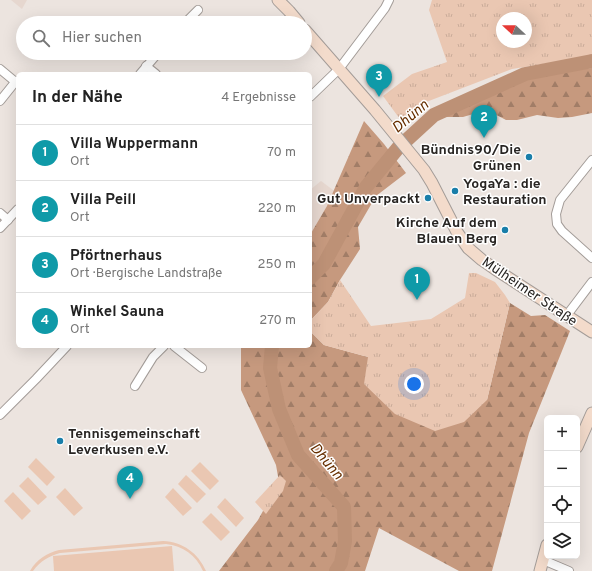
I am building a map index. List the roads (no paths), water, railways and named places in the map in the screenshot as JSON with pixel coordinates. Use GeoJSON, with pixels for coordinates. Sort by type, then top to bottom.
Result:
{"type":"FeatureCollection","features":[{"type":"Feature","properties":{"kind":"main road"},"geometry":{"type":"LineString","coordinates":[[278,0],[293,16]]}},
{"type":"Feature","properties":{"kind":"main road","name":"Mülheimer Straße"},"geometry":{"type":"LineString","coordinates":[[312,38],[375,110],[424,170],[457,232],[468,248],[495,269],[592,332]]}},
{"type":"Feature","properties":{"kind":"main road"},"geometry":{"type":"LineString","coordinates":[[580,440],[592,413]]}},
{"type":"Feature","properties":{"kind":"street"},"geometry":{"type":"LineString","coordinates":[[312,95],[339,69],[385,8],[389,0]]}},
{"type":"Feature","properties":{"kind":"street"},"geometry":{"type":"LineString","coordinates":[[192,16],[198,10]]}},
{"type":"Feature","properties":{"kind":"street"},"geometry":{"type":"LineString","coordinates":[[142,72],[152,60]]}},
{"type":"Feature","properties":{"kind":"street"},"geometry":{"type":"LineString","coordinates":[[146,66],[154,72]]}},
{"type":"Feature","properties":{"kind":"street"},"geometry":{"type":"LineString","coordinates":[[0,69],[16,81]]}},
{"type":"Feature","properties":{"kind":"street"},"geometry":{"type":"LineString","coordinates":[[0,101],[16,83]]}},
{"type":"Feature","properties":{"kind":"street"},"geometry":{"type":"LineString","coordinates":[[592,160],[560,200],[556,214],[557,224],[562,231],[592,258]]}},
{"type":"Feature","properties":{"kind":"street"},"geometry":{"type":"LineString","coordinates":[[0,228],[16,211]]}},
{"type":"Feature","properties":{"kind":"street"},"geometry":{"type":"LineString","coordinates":[[0,213],[8,220]]}},
{"type":"Feature","properties":{"kind":"street"},"geometry":{"type":"LineString","coordinates":[[566,315],[592,282]]}},
{"type":"Feature","properties":{"kind":"street"},"geometry":{"type":"LineString","coordinates":[[0,415],[65,348]]}},
{"type":"Feature","properties":{"kind":"street"},"geometry":{"type":"LineString","coordinates":[[135,386],[153,357],[162,348]]}},
{"type":"Feature","properties":{"kind":"street"},"geometry":{"type":"LineString","coordinates":[[177,348],[202,368]]}},
{"type":"Feature","properties":{"kind":"street"},"geometry":{"type":"LineString","coordinates":[[542,566],[569,571]]}},
{"type":"Feature","properties":{"kind":"waterway","name":"Dhünn"},"geometry":{"type":"LineString","coordinates":[[312,276],[324,264],[366,187],[398,148],[434,115],[525,74],[592,61]]}},
{"type":"Feature","properties":{"kind":"waterway","name":"Dhünn"},"geometry":{"type":"LineString","coordinates":[[272,348],[270,368],[279,409],[298,455],[344,507],[345,541],[341,563],[336,571]]}},
{"type":"Feature","properties":{"kind":"place","name":"Pförtnerhaus"},"geometry":{"type":"Point","coordinates":[379,97]}},
{"type":"Feature","properties":{"kind":"place","name":"Villa Peill"},"geometry":{"type":"Point","coordinates":[484,138]}},
{"type":"Feature","properties":{"kind":"place","name":"Bündnis90/Die Grünen"},"geometry":{"type":"Point","coordinates":[529,157]}},
{"type":"Feature","properties":{"kind":"place","name":"YogaYa : die Restauration"},"geometry":{"type":"Point","coordinates":[455,191]}},
{"type":"Feature","properties":{"kind":"place","name":"Gut Unverpackt"},"geometry":{"type":"Point","coordinates":[428,198]}},
{"type":"Feature","properties":{"kind":"place","name":"Kirche Auf dem Blauen Berg"},"geometry":{"type":"Point","coordinates":[505,230]}},
{"type":"Feature","properties":{"kind":"place","name":"Villa Wuppermann"},"geometry":{"type":"Point","coordinates":[417,300]}},
{"type":"Feature","properties":{"kind":"place","name":"Tennisgemeinschaft Leverkusen e.V."},"geometry":{"type":"Point","coordinates":[60,441]}},
{"type":"Feature","properties":{"kind":"place","name":"Winkel Sauna"},"geometry":{"type":"Point","coordinates":[130,499]}}]}
